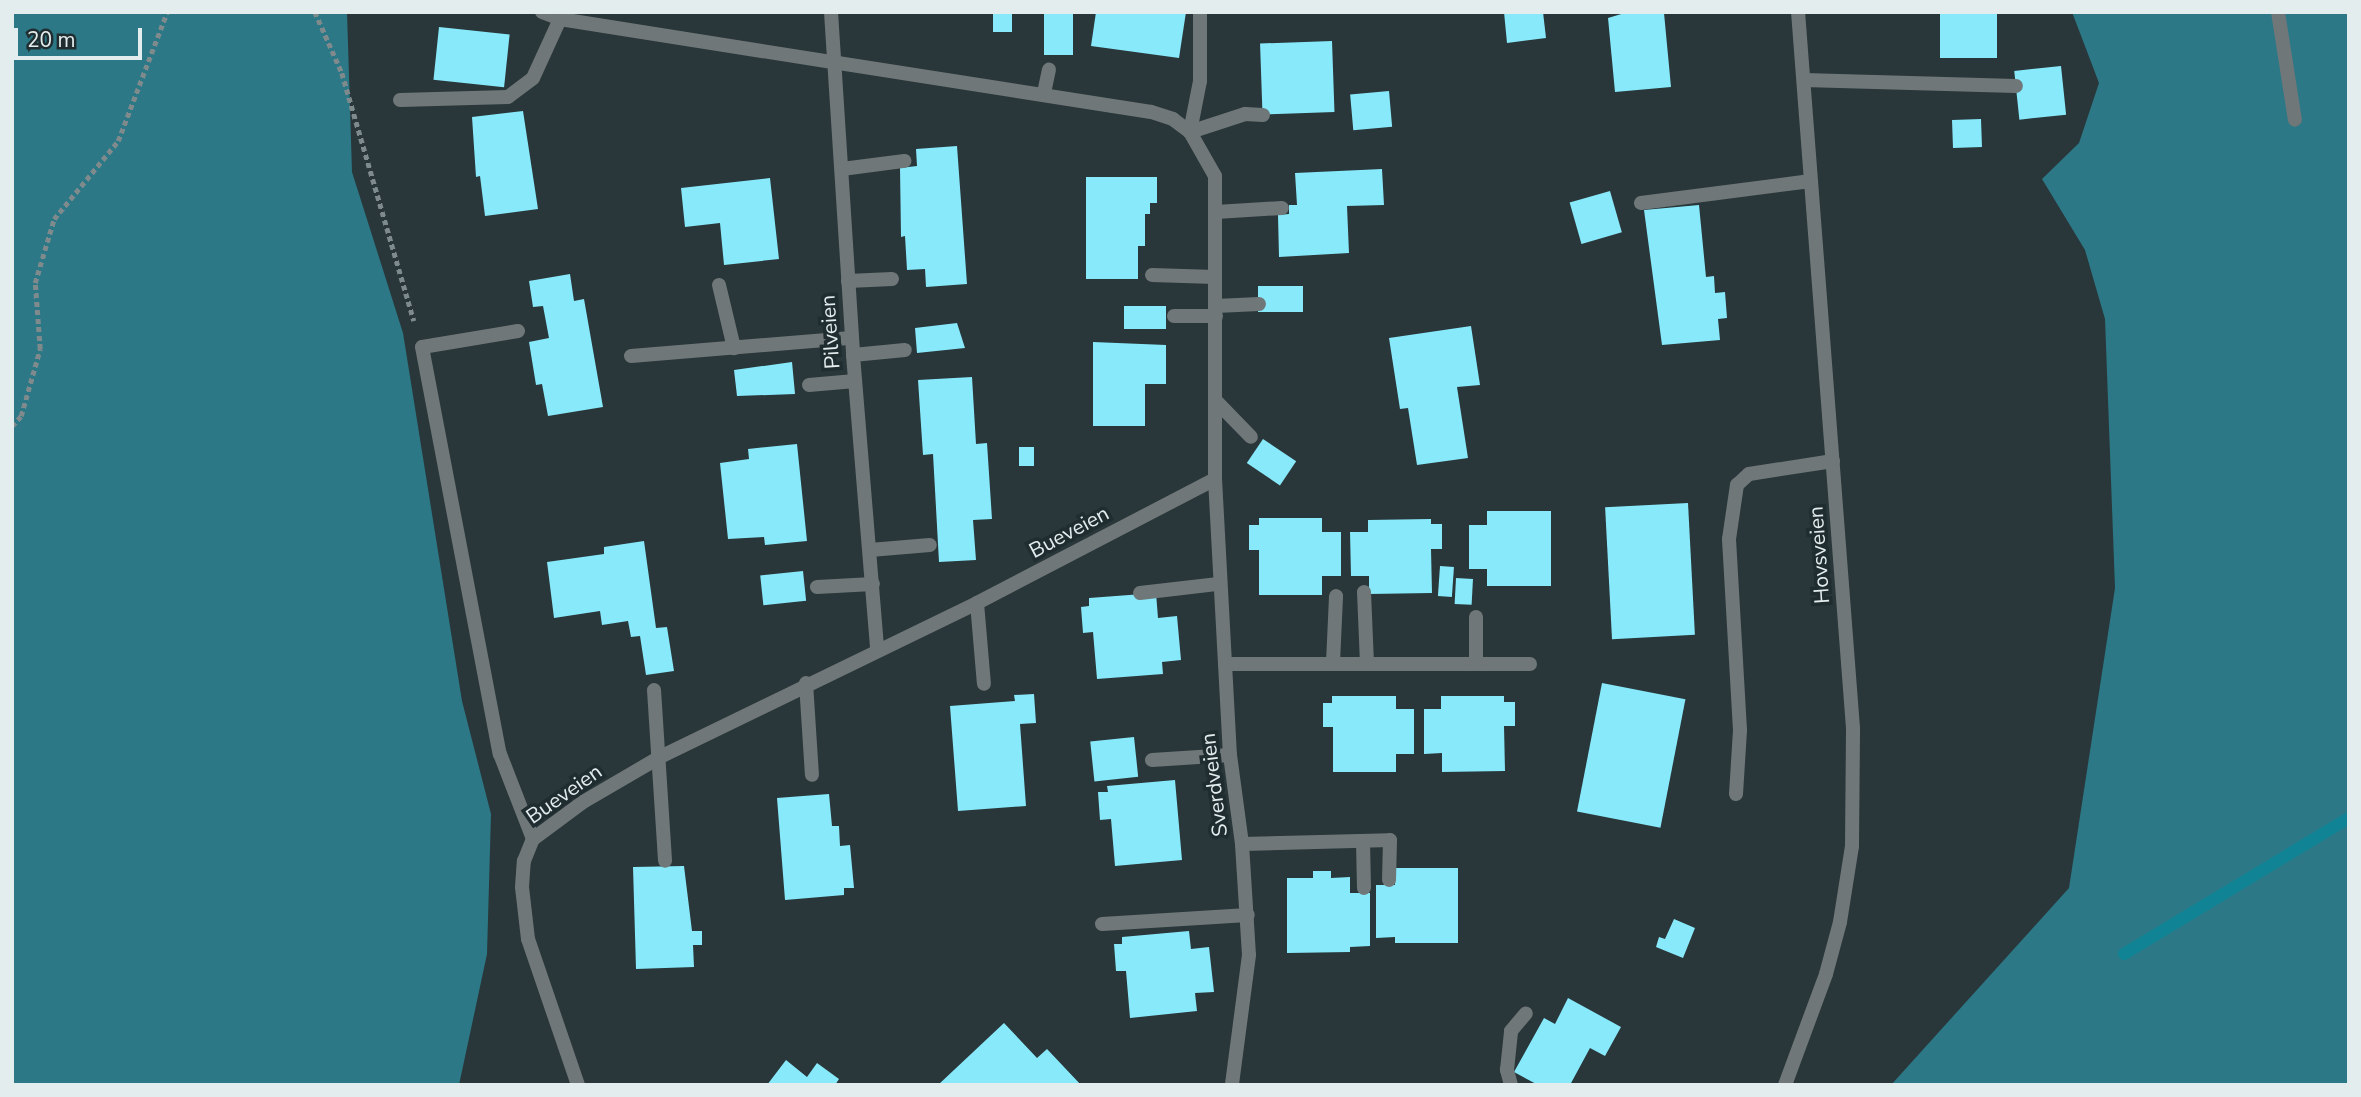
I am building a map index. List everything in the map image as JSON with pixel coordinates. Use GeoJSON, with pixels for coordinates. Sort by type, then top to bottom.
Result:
{"type":"FeatureCollection","features":[{"type":"Feature","properties":{"kind":"street"},"geometry":{"type":"LineString","coordinates":[[542,12],[560,19],[1044,93],[1151,112],[1173,119],[1190,132],[1215,176],[1215,479]]}},
{"type":"Feature","properties":{"kind":"street","name":"Pilveien"},"geometry":{"type":"LineString","coordinates":[[831,12],[852,355],[877,648]]}},
{"type":"Feature","properties":{"kind":"street"},"geometry":{"type":"LineString","coordinates":[[1190,132],[1200,81],[1200,12]]}},
{"type":"Feature","properties":{"kind":"street","name":"Hovsveien"},"geometry":{"type":"LineString","coordinates":[[1784,1085],[1826,974],[1840,922],[1852,846],[1853,728],[1798,12]]}},
{"type":"Feature","properties":{"kind":"street"},"geometry":{"type":"LineString","coordinates":[[2278,12],[2295,120]]}},
{"type":"Feature","properties":{"kind":"street"},"geometry":{"type":"LineString","coordinates":[[400,100],[508,97],[533,78],[560,19]]}},
{"type":"Feature","properties":{"kind":"street"},"geometry":{"type":"LineString","coordinates":[[1044,93],[1049,70]]}},
{"type":"Feature","properties":{"kind":"street"},"geometry":{"type":"LineString","coordinates":[[1804,80],[2016,86]]}},
{"type":"Feature","properties":{"kind":"street"},"geometry":{"type":"LineString","coordinates":[[1190,132],[1245,114],[1263,114]]}},
{"type":"Feature","properties":{"kind":"street"},"geometry":{"type":"LineString","coordinates":[[842,169],[904,161]]}},
{"type":"Feature","properties":{"kind":"street"},"geometry":{"type":"LineString","coordinates":[[1641,203],[1811,181]]}},
{"type":"Feature","properties":{"kind":"street"},"geometry":{"type":"LineString","coordinates":[[1216,212],[1282,208]]}},
{"type":"Feature","properties":{"kind":"street"},"geometry":{"type":"LineString","coordinates":[[1152,275],[1215,277]]}},
{"type":"Feature","properties":{"kind":"street"},"geometry":{"type":"LineString","coordinates":[[848,282],[892,279]]}},
{"type":"Feature","properties":{"kind":"street"},"geometry":{"type":"LineString","coordinates":[[719,285],[734,348]]}},
{"type":"Feature","properties":{"kind":"street"},"geometry":{"type":"LineString","coordinates":[[1174,316],[1259,303]]}},
{"type":"Feature","properties":{"kind":"street"},"geometry":{"type":"LineString","coordinates":[[518,331],[422,347],[500,754],[533,839]]}},
{"type":"Feature","properties":{"kind":"street"},"geometry":{"type":"LineString","coordinates":[[631,356],[851,338]]}},
{"type":"Feature","properties":{"kind":"street"},"geometry":{"type":"LineString","coordinates":[[852,355],[905,350]]}},
{"type":"Feature","properties":{"kind":"street"},"geometry":{"type":"LineString","coordinates":[[809,384],[855,381]]}},
{"type":"Feature","properties":{"kind":"street"},"geometry":{"type":"LineString","coordinates":[[1216,401],[1251,437]]}},
{"type":"Feature","properties":{"kind":"street"},"geometry":{"type":"LineString","coordinates":[[1736,794],[1740,730],[1728,539],[1737,485],[1749,474],[1833,461]]}},
{"type":"Feature","properties":{"kind":"street","name":"Bueveien"},"geometry":{"type":"LineString","coordinates":[[578,1085],[528,939],[523,887],[524,861],[533,839],[583,802],[660,757],[877,648],[977,603],[1215,479]]}},
{"type":"Feature","properties":{"kind":"street","name":"Sverdveien"},"geometry":{"type":"LineString","coordinates":[[1215,479],[1218,584],[1230,755],[1248,915],[1248,989],[1233,1085]]}},
{"type":"Feature","properties":{"kind":"street"},"geometry":{"type":"LineString","coordinates":[[870,550],[930,545]]}},
{"type":"Feature","properties":{"kind":"street"},"geometry":{"type":"LineString","coordinates":[[817,587],[873,584]]}},
{"type":"Feature","properties":{"kind":"street"},"geometry":{"type":"LineString","coordinates":[[1140,593],[1218,584]]}},
{"type":"Feature","properties":{"kind":"street"},"geometry":{"type":"LineString","coordinates":[[1364,592],[1367,663]]}},
{"type":"Feature","properties":{"kind":"street"},"geometry":{"type":"LineString","coordinates":[[1333,663],[1336,596]]}},
{"type":"Feature","properties":{"kind":"street"},"geometry":{"type":"LineString","coordinates":[[977,603],[984,684]]}},
{"type":"Feature","properties":{"kind":"street"},"geometry":{"type":"LineString","coordinates":[[1476,617],[1476,664]]}},
{"type":"Feature","properties":{"kind":"street"},"geometry":{"type":"LineString","coordinates":[[1224,664],[1530,664]]}},
{"type":"Feature","properties":{"kind":"street"},"geometry":{"type":"LineString","coordinates":[[806,683],[812,775]]}},
{"type":"Feature","properties":{"kind":"street"},"geometry":{"type":"LineString","coordinates":[[654,690],[665,861]]}},
{"type":"Feature","properties":{"kind":"street"},"geometry":{"type":"LineString","coordinates":[[1152,760],[1230,755]]}},
{"type":"Feature","properties":{"kind":"street"},"geometry":{"type":"LineString","coordinates":[[1242,844],[1390,840],[1389,880]]}},
{"type":"Feature","properties":{"kind":"street"},"geometry":{"type":"LineString","coordinates":[[1363,841],[1364,888]]}},
{"type":"Feature","properties":{"kind":"street"},"geometry":{"type":"LineString","coordinates":[[1102,924],[1248,915]]}},
{"type":"Feature","properties":{"kind":"street"},"geometry":{"type":"LineString","coordinates":[[1511,1085],[1507,1070],[1511,1031],[1526,1013]]}},
{"type":"Feature","properties":{"kind":"path"},"geometry":{"type":"LineString","coordinates":[[12,426],[22,416],[40,349],[35,283],[54,219],[118,141],[167,12]]}},
{"type":"Feature","properties":{"kind":"path"},"geometry":{"type":"LineString","coordinates":[[315,12],[342,73],[422,347]]}},
{"type":"Feature","properties":{"kind":"shaded area"},"geometry":{"type":"Polygon","coordinates":[[[12,12],[347,12],[352,172],[403,333],[462,701],[491,814],[487,954],[459,1085],[12,1085],[12,12]]]}},
{"type":"Feature","properties":{"kind":"shaded area"},"geometry":{"type":"Polygon","coordinates":[[[2072,12],[2349,12],[2349,1085],[1891,1085],[2069,888],[2115,588],[2105,319],[2085,250],[2042,179],[2079,143],[2099,83],[2072,12]]]}},
{"type":"Feature","properties":{"kind":"building"},"geometry":{"type":"Polygon","coordinates":[[[993,12],[1012,12],[1012,32],[993,32],[993,12]]]}},
{"type":"Feature","properties":{"kind":"building"},"geometry":{"type":"Polygon","coordinates":[[[1044,12],[1073,12],[1073,55],[1044,55],[1044,12]]]}},
{"type":"Feature","properties":{"kind":"building"},"geometry":{"type":"Polygon","coordinates":[[[1096,12],[1186,12],[1179,58],[1091,46],[1096,12]]]}},
{"type":"Feature","properties":{"kind":"building"},"geometry":{"type":"Polygon","coordinates":[[[1504,12],[1543,12],[1546,38],[1507,43],[1504,12]]]}},
{"type":"Feature","properties":{"kind":"building"},"geometry":{"type":"Polygon","coordinates":[[[1628,12],[1664,13],[1671,87],[1615,92],[1608,18],[1628,12]]]}},
{"type":"Feature","properties":{"kind":"building"},"geometry":{"type":"Polygon","coordinates":[[[1940,12],[1997,12],[1997,58],[1940,58],[1940,12]]]}},
{"type":"Feature","properties":{"kind":"building"},"geometry":{"type":"Polygon","coordinates":[[[439,27],[510,34],[504,87],[433,80],[439,27]]]}},
{"type":"Feature","properties":{"kind":"building"},"geometry":{"type":"Polygon","coordinates":[[[1332,41],[1334,112],[1263,114],[1260,44],[1332,41]]]}},
{"type":"Feature","properties":{"kind":"building"},"geometry":{"type":"Polygon","coordinates":[[[2061,66],[2066,115],[2019,120],[2014,71],[2061,66]]]}},
{"type":"Feature","properties":{"kind":"building"},"geometry":{"type":"Polygon","coordinates":[[[1389,91],[1392,127],[1353,130],[1350,94],[1389,91]]]}},
{"type":"Feature","properties":{"kind":"building"},"geometry":{"type":"Polygon","coordinates":[[[523,111],[538,209],[485,216],[480,176],[476,177],[472,117],[523,111]]]}},
{"type":"Feature","properties":{"kind":"building"},"geometry":{"type":"Polygon","coordinates":[[[1981,119],[1982,147],[1953,148],[1952,120],[1981,119]]]}},
{"type":"Feature","properties":{"kind":"building"},"geometry":{"type":"Polygon","coordinates":[[[957,146],[967,284],[926,287],[925,269],[907,270],[905,236],[901,237],[900,168],[917,166],[916,149],[957,146]]]}},
{"type":"Feature","properties":{"kind":"building"},"geometry":{"type":"Polygon","coordinates":[[[1382,169],[1384,205],[1347,206],[1349,253],[1279,257],[1278,215],[1289,214],[1289,205],[1297,205],[1295,173],[1382,169]]]}},
{"type":"Feature","properties":{"kind":"building"},"geometry":{"type":"Polygon","coordinates":[[[1086,177],[1157,177],[1157,203],[1150,203],[1150,214],[1145,214],[1145,246],[1138,246],[1138,279],[1086,279],[1086,177]]]}},
{"type":"Feature","properties":{"kind":"building"},"geometry":{"type":"Polygon","coordinates":[[[770,178],[779,259],[724,265],[720,223],[685,227],[681,188],[770,178]]]}},
{"type":"Feature","properties":{"kind":"building"},"geometry":{"type":"Polygon","coordinates":[[[1610,191],[1622,232],[1581,244],[1570,203],[1610,191]]]}},
{"type":"Feature","properties":{"kind":"building"},"geometry":{"type":"Polygon","coordinates":[[[1699,205],[1706,277],[1714,276],[1715,293],[1725,292],[1727,318],[1718,319],[1720,340],[1662,345],[1644,210],[1699,205]]]}},
{"type":"Feature","properties":{"kind":"building"},"geometry":{"type":"Polygon","coordinates":[[[570,274],[574,301],[584,299],[603,407],[548,416],[542,384],[536,385],[529,342],[549,338],[543,306],[533,307],[529,281],[570,274]]]}},
{"type":"Feature","properties":{"kind":"building"},"geometry":{"type":"Polygon","coordinates":[[[1258,286],[1303,286],[1303,312],[1258,312],[1258,286]]]}},
{"type":"Feature","properties":{"kind":"building"},"geometry":{"type":"Polygon","coordinates":[[[1124,306],[1166,306],[1166,329],[1124,329],[1124,306]]]}},
{"type":"Feature","properties":{"kind":"building"},"geometry":{"type":"Polygon","coordinates":[[[957,323],[965,348],[917,353],[915,328],[957,323]]]}},
{"type":"Feature","properties":{"kind":"building"},"geometry":{"type":"Polygon","coordinates":[[[1471,326],[1480,385],[1457,387],[1468,458],[1417,465],[1408,408],[1400,409],[1389,338],[1471,326]]]}},
{"type":"Feature","properties":{"kind":"building"},"geometry":{"type":"Polygon","coordinates":[[[1093,342],[1166,345],[1166,384],[1145,384],[1145,426],[1093,426],[1093,342]]]}},
{"type":"Feature","properties":{"kind":"building"},"geometry":{"type":"Polygon","coordinates":[[[792,362],[795,394],[737,396],[734,370],[792,362]]]}},
{"type":"Feature","properties":{"kind":"building"},"geometry":{"type":"Polygon","coordinates":[[[972,377],[976,444],[987,443],[992,519],[973,520],[976,560],[939,562],[933,454],[923,455],[918,380],[972,377]]]}},
{"type":"Feature","properties":{"kind":"building"},"geometry":{"type":"Polygon","coordinates":[[[1263,439],[1296,461],[1280,485],[1247,463],[1263,439]]]}},
{"type":"Feature","properties":{"kind":"building"},"geometry":{"type":"Polygon","coordinates":[[[797,444],[807,541],[765,545],[764,537],[728,539],[720,463],[749,459],[748,449],[797,444]]]}},
{"type":"Feature","properties":{"kind":"building"},"geometry":{"type":"Polygon","coordinates":[[[1019,447],[1034,447],[1034,466],[1019,466],[1019,447]]]}},
{"type":"Feature","properties":{"kind":"building"},"geometry":{"type":"Polygon","coordinates":[[[1688,503],[1695,635],[1612,639],[1605,507],[1688,503]]]}},
{"type":"Feature","properties":{"kind":"building"},"geometry":{"type":"Polygon","coordinates":[[[1487,511],[1551,511],[1551,586],[1487,586],[1487,569],[1469,569],[1469,525],[1487,525],[1487,511]]]}},
{"type":"Feature","properties":{"kind":"building"},"geometry":{"type":"Polygon","coordinates":[[[1259,518],[1322,518],[1322,532],[1341,532],[1341,576],[1322,576],[1322,595],[1259,595],[1259,550],[1249,550],[1249,525],[1259,525],[1259,518]]]}},
{"type":"Feature","properties":{"kind":"building"},"geometry":{"type":"Polygon","coordinates":[[[1431,519],[1431,524],[1442,524],[1442,549],[1431,549],[1432,593],[1369,594],[1369,576],[1351,576],[1350,532],[1368,532],[1368,520],[1431,519]]]}},
{"type":"Feature","properties":{"kind":"building"},"geometry":{"type":"Polygon","coordinates":[[[644,541],[656,628],[667,627],[674,671],[646,675],[640,636],[631,637],[628,621],[602,625],[600,611],[554,618],[547,562],[604,554],[604,547],[644,541]]]}},
{"type":"Feature","properties":{"kind":"building"},"geometry":{"type":"Polygon","coordinates":[[[1440,566],[1454,567],[1452,597],[1438,596],[1440,566]]]}},
{"type":"Feature","properties":{"kind":"building"},"geometry":{"type":"Polygon","coordinates":[[[803,571],[806,601],[763,605],[760,575],[803,571]]]}},
{"type":"Feature","properties":{"kind":"building"},"geometry":{"type":"Polygon","coordinates":[[[1456,578],[1473,579],[1472,605],[1455,604],[1456,578]]]}},
{"type":"Feature","properties":{"kind":"building"},"geometry":{"type":"Polygon","coordinates":[[[1156,593],[1158,618],[1177,616],[1181,660],[1162,662],[1163,674],[1097,679],[1093,632],[1083,633],[1081,607],[1089,606],[1089,598],[1156,593]]]}},
{"type":"Feature","properties":{"kind":"building"},"geometry":{"type":"Polygon","coordinates":[[[1602,683],[1685,699],[1660,828],[1577,812],[1602,683]]]}},
{"type":"Feature","properties":{"kind":"building"},"geometry":{"type":"Polygon","coordinates":[[[1034,694],[1036,723],[1020,724],[1026,806],[958,811],[950,706],[1015,701],[1014,695],[1034,694]]]}},
{"type":"Feature","properties":{"kind":"building"},"geometry":{"type":"Polygon","coordinates":[[[1332,696],[1396,696],[1396,709],[1414,709],[1414,754],[1396,754],[1396,772],[1333,772],[1333,727],[1323,727],[1323,703],[1332,703],[1332,696]]]}},
{"type":"Feature","properties":{"kind":"building"},"geometry":{"type":"Polygon","coordinates":[[[1441,696],[1504,696],[1504,702],[1515,702],[1515,726],[1504,726],[1505,771],[1442,772],[1442,753],[1424,754],[1424,709],[1441,709],[1441,696]]]}},
{"type":"Feature","properties":{"kind":"building"},"geometry":{"type":"Polygon","coordinates":[[[1134,737],[1138,777],[1094,781],[1090,742],[1134,737]]]}},
{"type":"Feature","properties":{"kind":"building"},"geometry":{"type":"Polygon","coordinates":[[[1175,780],[1182,860],[1115,866],[1111,819],[1100,820],[1098,792],[1108,792],[1107,786],[1175,780]]]}},
{"type":"Feature","properties":{"kind":"building"},"geometry":{"type":"Polygon","coordinates":[[[829,794],[832,826],[839,826],[840,846],[850,845],[854,888],[844,888],[844,895],[785,900],[777,798],[829,794]]]}},
{"type":"Feature","properties":{"kind":"building"},"geometry":{"type":"Polygon","coordinates":[[[684,866],[692,931],[702,931],[702,945],[693,945],[694,967],[636,969],[633,867],[684,866]]]}},
{"type":"Feature","properties":{"kind":"building"},"geometry":{"type":"Polygon","coordinates":[[[1394,868],[1458,868],[1458,943],[1395,943],[1395,937],[1376,938],[1376,885],[1395,885],[1394,868]]]}},
{"type":"Feature","properties":{"kind":"building"},"geometry":{"type":"Polygon","coordinates":[[[1313,871],[1331,871],[1331,878],[1350,877],[1350,893],[1370,893],[1370,946],[1350,947],[1350,952],[1287,953],[1287,878],[1313,878],[1313,871]]]}},
{"type":"Feature","properties":{"kind":"building"},"geometry":{"type":"Polygon","coordinates":[[[1674,919],[1695,928],[1683,958],[1656,947],[1659,937],[1665,939],[1674,919]]]}},
{"type":"Feature","properties":{"kind":"building"},"geometry":{"type":"Polygon","coordinates":[[[1189,931],[1191,949],[1209,947],[1214,992],[1195,993],[1197,1011],[1130,1018],[1126,971],[1116,971],[1114,944],[1122,944],[1122,937],[1189,931]]]}},
{"type":"Feature","properties":{"kind":"building"},"geometry":{"type":"Polygon","coordinates":[[[1568,998],[1621,1027],[1605,1056],[1590,1048],[1570,1085],[1538,1085],[1514,1072],[1544,1018],[1555,1024],[1568,998]]]}},
{"type":"Feature","properties":{"kind":"building"},"geometry":{"type":"Polygon","coordinates":[[[1004,1023],[1037,1058],[1047,1049],[1081,1085],[938,1085],[1004,1023]]]}},
{"type":"Feature","properties":{"kind":"building"},"geometry":{"type":"Polygon","coordinates":[[[786,1060],[807,1077],[817,1063],[839,1079],[835,1085],[767,1085],[786,1060]]]}},
{"type":"Feature","properties":{"kind":"waterway"},"geometry":{"type":"LineString","coordinates":[[2124,954],[2349,818]]}}]}
